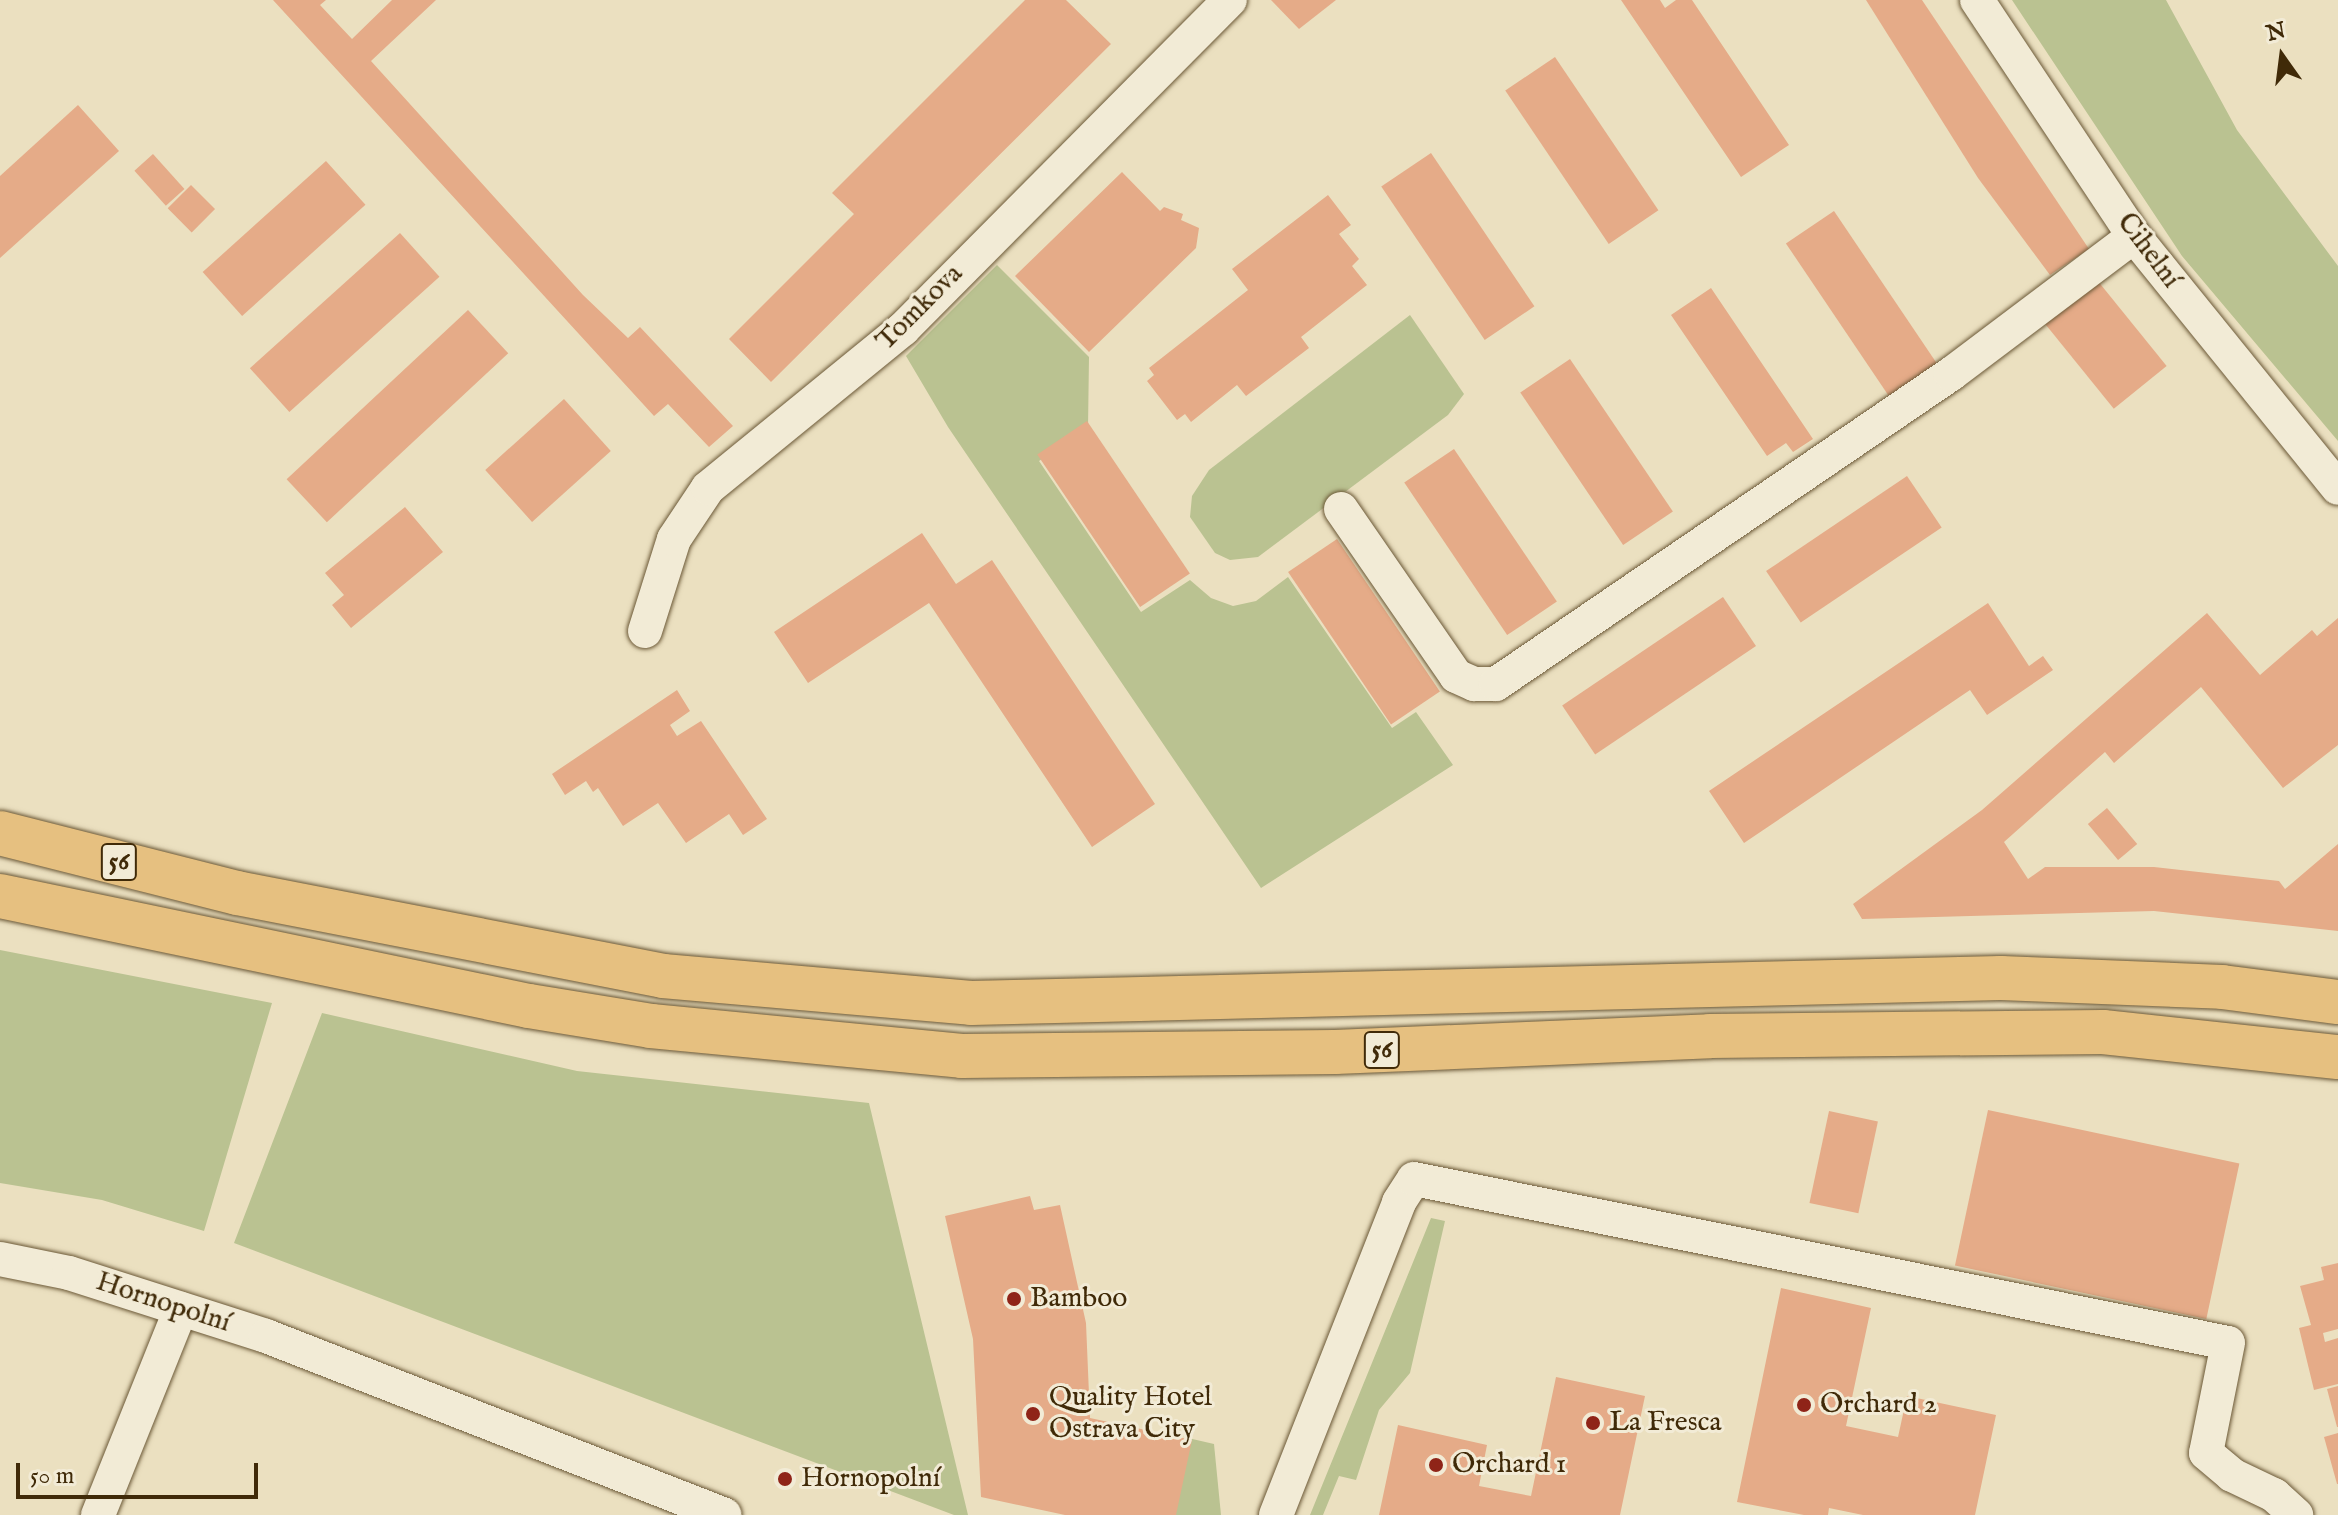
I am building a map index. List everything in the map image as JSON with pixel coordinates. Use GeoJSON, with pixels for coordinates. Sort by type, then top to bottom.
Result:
{"type":"FeatureCollection","features":[{"type":"Feature","properties":{"kind":"highway","name":"56"},"geometry":{"type":"LineString","coordinates":[[0,833],[237,893],[663,976],[971,1003],[2001,978],[2222,987],[2338,1002]]}},
{"type":"Feature","properties":{"kind":"highway","name":"56"},"geometry":{"type":"LineString","coordinates":[[0,896],[430,986],[651,1026],[962,1056],[1335,1052],[1710,1036],[2103,1032],[2338,1057]]}},
{"type":"Feature","properties":{"kind":"street","name":"Tomkova"},"geometry":{"type":"LineString","coordinates":[[645,631],[674,539],[708,488],[903,329],[1230,0]]}},
{"type":"Feature","properties":{"kind":"street","name":"Cihelní"},"geometry":{"type":"LineString","coordinates":[[1977,0],[2134,236],[2338,488]]}},
{"type":"Feature","properties":{"kind":"street"},"geometry":{"type":"LineString","coordinates":[[1341,509],[1456,676],[1474,684],[1496,684],[1951,374],[2134,236]]}},
{"type":"Feature","properties":{"kind":"street"},"geometry":{"type":"LineString","coordinates":[[1276,1515],[1399,1202],[1414,1179],[2228,1343],[2206,1453],[2232,1475],[2274,1495],[2296,1515]]}},
{"type":"Feature","properties":{"kind":"street","name":"Hornopolní"},"geometry":{"type":"LineString","coordinates":[[0,1259],[69,1273],[266,1336],[724,1515]]}},
{"type":"Feature","properties":{"kind":"street"},"geometry":{"type":"LineString","coordinates":[[98,1515],[181,1309]]}},
{"type":"Feature","properties":{"kind":"green space"},"geometry":{"type":"Polygon","coordinates":[[[2012,0],[2166,0],[2237,130],[2338,266],[2338,441],[2182,256],[2012,0]]]}},
{"type":"Feature","properties":{"kind":"green space"},"geometry":{"type":"Polygon","coordinates":[[[997,265],[1089,357],[1088,428],[1039,461],[1141,612],[1190,580],[1211,598],[1233,606],[1256,601],[1288,577],[1392,728],[1416,712],[1453,765],[1261,888],[948,427],[906,356],[997,265]]]}},
{"type":"Feature","properties":{"kind":"green space"},"geometry":{"type":"Polygon","coordinates":[[[1410,315],[1464,394],[1448,415],[1258,557],[1230,560],[1215,553],[1190,517],[1192,496],[1209,470],[1410,315]]]}},
{"type":"Feature","properties":{"kind":"green space"},"geometry":{"type":"Polygon","coordinates":[[[0,950],[272,1003],[204,1231],[102,1200],[0,1183],[0,950]]]}},
{"type":"Feature","properties":{"kind":"green space"},"geometry":{"type":"Polygon","coordinates":[[[322,1013],[577,1071],[869,1103],[968,1515],[954,1515],[234,1243],[322,1013]]]}},
{"type":"Feature","properties":{"kind":"green space"},"geometry":{"type":"Polygon","coordinates":[[[1431,1218],[1445,1221],[1410,1373],[1379,1410],[1356,1480],[1339,1476],[1323,1515],[1310,1515],[1431,1218]]]}},
{"type":"Feature","properties":{"kind":"green space"},"geometry":{"type":"Polygon","coordinates":[[[1188,1438],[1214,1444],[1221,1515],[1173,1515],[1188,1438]]]}},
{"type":"Feature","properties":{"kind":"building"},"geometry":{"type":"Polygon","coordinates":[[[273,0],[326,0],[320,5],[352,39],[392,0],[436,0],[371,61],[583,295],[628,338],[640,327],[733,426],[709,447],[668,404],[654,416],[273,0]]]}},
{"type":"Feature","properties":{"kind":"building"},"geometry":{"type":"Polygon","coordinates":[[[1025,0],[1066,0],[1111,44],[771,382],[729,339],[854,214],[832,193],[1025,0]]]}},
{"type":"Feature","properties":{"kind":"building"},"geometry":{"type":"Polygon","coordinates":[[[1271,0],[1336,0],[1299,29],[1271,0]]]}},
{"type":"Feature","properties":{"kind":"building"},"geometry":{"type":"Polygon","coordinates":[[[1621,0],[1660,0],[1665,8],[1676,0],[1692,0],[1789,145],[1741,177],[1621,0]]]}},
{"type":"Feature","properties":{"kind":"building"},"geometry":{"type":"Polygon","coordinates":[[[1866,0],[1922,0],[2089,249],[2050,275],[1978,178],[1866,0]]]}},
{"type":"Feature","properties":{"kind":"building"},"geometry":{"type":"Polygon","coordinates":[[[1555,57],[1658,210],[1609,244],[1505,91],[1555,57]]]}},
{"type":"Feature","properties":{"kind":"building"},"geometry":{"type":"Polygon","coordinates":[[[78,105],[119,151],[0,258],[0,176],[78,105]]]}},
{"type":"Feature","properties":{"kind":"building"},"geometry":{"type":"Polygon","coordinates":[[[1431,153],[1534,306],[1485,340],[1381,187],[1431,153]]]}},
{"type":"Feature","properties":{"kind":"building"},"geometry":{"type":"Polygon","coordinates":[[[153,154],[184,189],[166,206],[134,171],[153,154]]]}},
{"type":"Feature","properties":{"kind":"building"},"geometry":{"type":"Polygon","coordinates":[[[326,161],[365,205],[242,316],[203,272],[326,161]]]}},
{"type":"Feature","properties":{"kind":"building"},"geometry":{"type":"Polygon","coordinates":[[[1122,172],[1160,211],[1164,207],[1183,214],[1181,220],[1199,228],[1196,248],[1089,352],[1015,276],[1122,172]]]}},
{"type":"Feature","properties":{"kind":"building"},"geometry":{"type":"Polygon","coordinates":[[[191,185],[215,209],[192,232],[168,208],[191,185]]]}},
{"type":"Feature","properties":{"kind":"building"},"geometry":{"type":"Polygon","coordinates":[[[1328,195],[1351,225],[1339,234],[1359,259],[1352,266],[1367,285],[1301,337],[1309,348],[1246,396],[1237,385],[1191,422],[1185,414],[1177,420],[1147,381],[1154,375],[1149,368],[1248,290],[1232,269],[1328,195]]]}},
{"type":"Feature","properties":{"kind":"building"},"geometry":{"type":"Polygon","coordinates":[[[1834,211],[1937,364],[1889,396],[1786,243],[1834,211]]]}},
{"type":"Feature","properties":{"kind":"building"},"geometry":{"type":"Polygon","coordinates":[[[400,233],[439,277],[289,412],[250,368],[400,233]]]}},
{"type":"Feature","properties":{"kind":"building"},"geometry":{"type":"Polygon","coordinates":[[[2093,275],[2167,366],[2114,409],[2040,318],[2093,275]]]}},
{"type":"Feature","properties":{"kind":"building"},"geometry":{"type":"Polygon","coordinates":[[[1711,288],[1813,439],[1793,452],[1786,443],[1767,456],[1671,315],[1711,288]]]}},
{"type":"Feature","properties":{"kind":"building"},"geometry":{"type":"Polygon","coordinates":[[[468,310],[508,353],[327,522],[287,479],[468,310]]]}},
{"type":"Feature","properties":{"kind":"building"},"geometry":{"type":"Polygon","coordinates":[[[1570,359],[1673,512],[1623,545],[1520,393],[1570,359]]]}},
{"type":"Feature","properties":{"kind":"building"},"geometry":{"type":"Polygon","coordinates":[[[564,399],[611,451],[532,522],[485,470],[564,399]]]}},
{"type":"Feature","properties":{"kind":"building"},"geometry":{"type":"Polygon","coordinates":[[[1087,421],[1190,574],[1140,607],[1037,455],[1087,421]]]}},
{"type":"Feature","properties":{"kind":"building"},"geometry":{"type":"Polygon","coordinates":[[[1454,449],[1557,602],[1507,635],[1404,483],[1454,449]]]}},
{"type":"Feature","properties":{"kind":"building"},"geometry":{"type":"Polygon","coordinates":[[[1907,476],[1942,527],[1801,622],[1766,571],[1907,476]]]}},
{"type":"Feature","properties":{"kind":"building"},"geometry":{"type":"Polygon","coordinates":[[[405,507],[443,552],[351,628],[332,605],[344,595],[325,573],[405,507]]]}},
{"type":"Feature","properties":{"kind":"building"},"geometry":{"type":"Polygon","coordinates":[[[922,533],[956,584],[992,560],[1155,804],[1092,847],[929,603],[808,683],[774,632],[922,533]]]}},
{"type":"Feature","properties":{"kind":"building"},"geometry":{"type":"Polygon","coordinates":[[[1337,539],[1440,692],[1391,725],[1288,572],[1337,539]]]}},
{"type":"Feature","properties":{"kind":"building"},"geometry":{"type":"Polygon","coordinates":[[[1723,597],[1756,646],[1595,754],[1562,705],[1723,597]]]}},
{"type":"Feature","properties":{"kind":"building"},"geometry":{"type":"Polygon","coordinates":[[[1988,603],[2029,666],[2043,656],[2053,670],[1987,715],[1970,690],[1744,843],[1709,791],[1988,603]]]}},
{"type":"Feature","properties":{"kind":"building"},"geometry":{"type":"Polygon","coordinates":[[[2207,613],[2260,675],[2312,630],[2317,636],[2338,618],[2338,745],[2283,788],[2201,687],[2114,763],[2105,752],[2004,842],[2028,879],[2045,867],[2154,867],[2279,881],[2285,889],[2338,844],[2338,931],[2154,911],[1862,919],[1853,904],[1982,810],[2207,613]]]}},
{"type":"Feature","properties":{"kind":"building"},"geometry":{"type":"Polygon","coordinates":[[[677,690],[690,711],[670,725],[677,736],[701,721],[767,819],[743,835],[729,814],[686,843],[658,803],[623,826],[598,788],[593,792],[586,781],[565,795],[552,774],[677,690]]]}},
{"type":"Feature","properties":{"kind":"building"},"geometry":{"type":"Polygon","coordinates":[[[2107,808],[2137,844],[2118,860],[2088,824],[2107,808]]]}},
{"type":"Feature","properties":{"kind":"building"},"geometry":{"type":"Polygon","coordinates":[[[1988,1110],[2239,1163],[2206,1319],[1955,1266],[1988,1110]]]}},
{"type":"Feature","properties":{"kind":"building"},"geometry":{"type":"Polygon","coordinates":[[[1829,1111],[1878,1121],[1858,1213],[1809,1203],[1829,1111]]]}},
{"type":"Feature","properties":{"kind":"building"},"geometry":{"type":"Polygon","coordinates":[[[1030,1196],[1034,1210],[1060,1205],[1086,1323],[1090,1418],[1192,1440],[1176,1515],[1065,1515],[981,1497],[973,1339],[945,1216],[1030,1196]]]}},
{"type":"Feature","properties":{"kind":"building"},"geometry":{"type":"Polygon","coordinates":[[[2338,1263],[2338,1329],[2323,1333],[2325,1342],[2338,1338],[2338,1384],[2314,1390],[2299,1328],[2311,1325],[2300,1286],[2324,1280],[2321,1267],[2338,1263]]]}},
{"type":"Feature","properties":{"kind":"building","name":"Orchard 2"},"geometry":{"type":"Polygon","coordinates":[[[1781,1288],[1871,1308],[1846,1426],[1898,1437],[1907,1396],[1996,1415],[1975,1515],[1863,1515],[1829,1508],[1828,1515],[1804,1515],[1737,1502],[1781,1288]]]}},
{"type":"Feature","properties":{"kind":"building","name":"Orchard 1"},"geometry":{"type":"Polygon","coordinates":[[[1556,1377],[1645,1396],[1620,1515],[1379,1515],[1398,1425],[1487,1445],[1479,1486],[1531,1496],[1556,1377]]]}},
{"type":"Feature","properties":{"kind":"building"},"geometry":{"type":"Polygon","coordinates":[[[2338,1386],[2338,1427],[2337,1427],[2327,1389],[2338,1386]]]}},
{"type":"Feature","properties":{"kind":"building"},"geometry":{"type":"Polygon","coordinates":[[[2338,1433],[2338,1484],[2337,1484],[2324,1437],[2338,1433]]]}},
{"type":"Feature","properties":{"kind":"place","name":"Bamboo"},"geometry":{"type":"Point","coordinates":[1014,1299]}},
{"type":"Feature","properties":{"kind":"place","name":"Orchard 2"},"geometry":{"type":"Point","coordinates":[1804,1405]}},
{"type":"Feature","properties":{"kind":"place","name":"Quality Hotel Ostrava City"},"geometry":{"type":"Point","coordinates":[1033,1414]}},
{"type":"Feature","properties":{"kind":"place","name":"La Fresca"},"geometry":{"type":"Point","coordinates":[1593,1423]}},
{"type":"Feature","properties":{"kind":"place","name":"Orchard 1"},"geometry":{"type":"Point","coordinates":[1436,1465]}},
{"type":"Feature","properties":{"kind":"place","name":"Hornopolní"},"geometry":{"type":"Point","coordinates":[785,1479]}}]}
